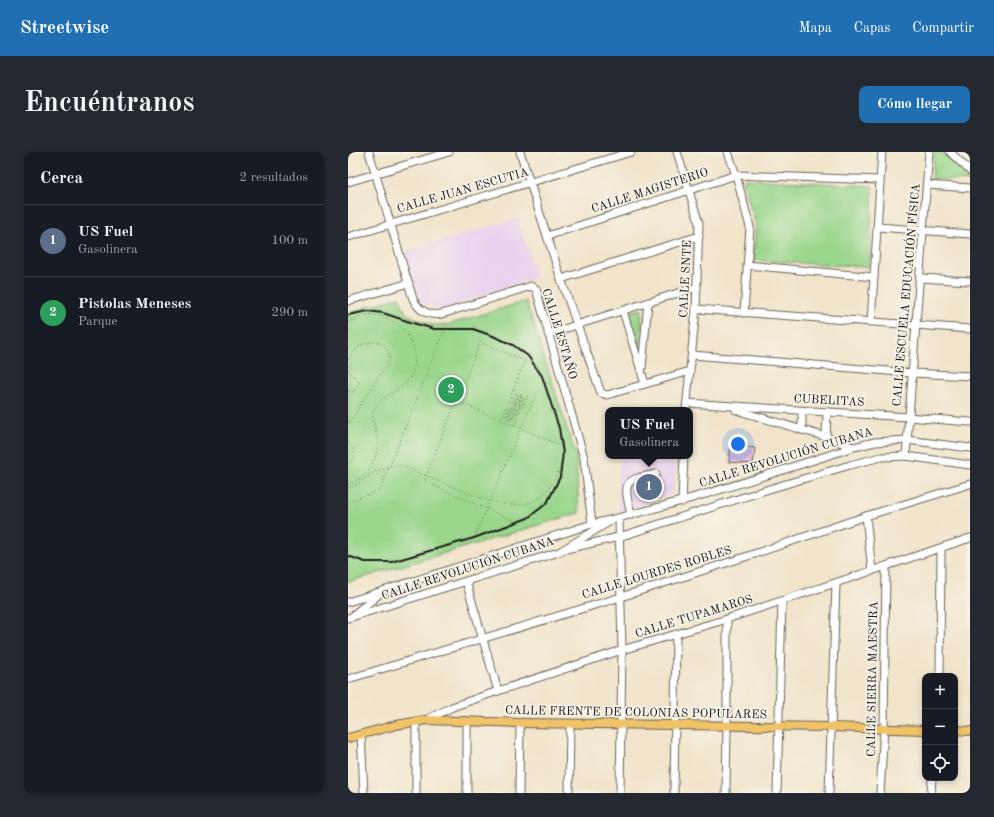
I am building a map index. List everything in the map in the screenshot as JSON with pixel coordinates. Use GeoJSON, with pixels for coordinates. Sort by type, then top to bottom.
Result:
{"type":"FeatureCollection","features":[{"type":"Feature","properties":{"kind":"main road","name":"CALLE FRENTE DE COLONIAS POPULARES"},"geometry":{"type":"LineString","coordinates":[[348,737],[416,720],[922,730]]}},
{"type":"Feature","properties":{"kind":"main road"},"geometry":{"type":"LineString","coordinates":[[958,730],[970,731]]}},
{"type":"Feature","properties":{"kind":"street","name":"CALLE ESTAÑO"},"geometry":{"type":"LineString","coordinates":[[369,152],[413,299],[418,307],[429,314],[442,314],[533,287],[536,289],[584,458],[592,524]]}},
{"type":"Feature","properties":{"kind":"street"},"geometry":{"type":"LineString","coordinates":[[348,182],[449,152]]}},
{"type":"Feature","properties":{"kind":"street"},"geometry":{"type":"LineString","coordinates":[[520,152],[576,325],[600,392],[607,395],[690,371]]}},
{"type":"Feature","properties":{"kind":"street","name":"CALLE JUAN ESCUTIA"},"geometry":{"type":"LineString","coordinates":[[348,237],[631,152]]}},
{"type":"Feature","properties":{"kind":"street","name":"CALLE SNTE"},"geometry":{"type":"LineString","coordinates":[[677,152],[690,190],[699,223],[700,236],[696,309],[687,406]]}},
{"type":"Feature","properties":{"kind":"street"},"geometry":{"type":"LineString","coordinates":[[728,152],[736,175],[750,227],[744,313]]}},
{"type":"Feature","properties":{"kind":"street"},"geometry":{"type":"LineString","coordinates":[[871,322],[882,152]]}},
{"type":"Feature","properties":{"kind":"street","name":"CALLE ESCUELA EDUCACIÓN FÍSICA"},"geometry":{"type":"LineString","coordinates":[[906,456],[929,152]]}},
{"type":"Feature","properties":{"kind":"street"},"geometry":{"type":"LineString","coordinates":[[950,152],[970,171]]}},
{"type":"Feature","properties":{"kind":"street","name":"CALLE MAGISTERIO"},"geometry":{"type":"LineString","coordinates":[[547,236],[736,175],[880,180]]}},
{"type":"Feature","properties":{"kind":"street"},"geometry":{"type":"LineString","coordinates":[[927,185],[970,188]]}},
{"type":"Feature","properties":{"kind":"street"},"geometry":{"type":"LineString","coordinates":[[878,227],[970,234]]}},
{"type":"Feature","properties":{"kind":"street"},"geometry":{"type":"LineString","coordinates":[[561,279],[700,236]]}},
{"type":"Feature","properties":{"kind":"street"},"geometry":{"type":"LineString","coordinates":[[747,265],[874,277]]}},
{"type":"Feature","properties":{"kind":"street"},"geometry":{"type":"LineString","coordinates":[[920,278],[970,281]]}},
{"type":"Feature","properties":{"kind":"street"},"geometry":{"type":"LineString","coordinates":[[348,301],[409,283]]}},
{"type":"Feature","properties":{"kind":"street"},"geometry":{"type":"LineString","coordinates":[[548,334],[697,287]]}},
{"type":"Feature","properties":{"kind":"street"},"geometry":{"type":"LineString","coordinates":[[641,372],[648,302]]}},
{"type":"Feature","properties":{"kind":"street"},"geometry":{"type":"LineString","coordinates":[[696,309],[970,329]]}},
{"type":"Feature","properties":{"kind":"street"},"geometry":{"type":"LineString","coordinates":[[622,311],[645,384]]}},
{"type":"Feature","properties":{"kind":"street"},"geometry":{"type":"LineString","coordinates":[[692,355],[912,373],[970,376]]}},
{"type":"Feature","properties":{"kind":"street","name":"CUBELITAS"},"geometry":{"type":"LineString","coordinates":[[687,406],[723,406],[802,410],[970,422]]}},
{"type":"Feature","properties":{"kind":"street"},"geometry":{"type":"LineString","coordinates":[[723,406],[854,447]]}},
{"type":"Feature","properties":{"kind":"street"},"geometry":{"type":"LineString","coordinates":[[802,410],[802,430]]}},
{"type":"Feature","properties":{"kind":"street"},"geometry":{"type":"LineString","coordinates":[[826,437],[827,412]]}},
{"type":"Feature","properties":{"kind":"street","name":"CALLE REVOLUCIÓN CUBANA"},"geometry":{"type":"LineString","coordinates":[[350,618],[566,549],[611,521],[619,518],[682,502],[854,447],[875,442],[907,440],[970,448]]}},
{"type":"Feature","properties":{"kind":"street"},"geometry":{"type":"LineString","coordinates":[[566,549],[619,537],[769,489],[881,457],[906,456],[970,465]]}},
{"type":"Feature","properties":{"kind":"street"},"geometry":{"type":"LineString","coordinates":[[682,502],[684,459]]}},
{"type":"Feature","properties":{"kind":"street"},"geometry":{"type":"LineString","coordinates":[[631,515],[626,490],[629,482],[634,478],[656,474]]}},
{"type":"Feature","properties":{"kind":"street","name":"CALLE LOURDES ROBLES"},"geometry":{"type":"LineString","coordinates":[[348,678],[621,597],[866,516],[970,484]]}},
{"type":"Feature","properties":{"kind":"street"},"geometry":{"type":"LineString","coordinates":[[866,516],[872,571]]}},
{"type":"Feature","properties":{"kind":"street"},"geometry":{"type":"LineString","coordinates":[[619,518],[622,650],[620,793]]}},
{"type":"Feature","properties":{"kind":"street","name":"CALLE REVOLUCIÓN CUBANA"},"geometry":{"type":"LineString","coordinates":[[348,602],[592,524],[611,521]]}},
{"type":"Feature","properties":{"kind":"street","name":"CALLE TUPAMAROS"},"geometry":{"type":"LineString","coordinates":[[426,720],[452,707],[498,691],[622,650],[727,619],[970,538]]}},
{"type":"Feature","properties":{"kind":"street"},"geometry":{"type":"LineString","coordinates":[[940,548],[940,673]]}},
{"type":"Feature","properties":{"kind":"street","name":"CALLE SIERRA MAESTRA"},"geometry":{"type":"LineString","coordinates":[[880,793],[884,728],[886,566]]}},
{"type":"Feature","properties":{"kind":"street"},"geometry":{"type":"LineString","coordinates":[[466,581],[498,691]]}},
{"type":"Feature","properties":{"kind":"street"},"geometry":{"type":"LineString","coordinates":[[830,793],[830,727],[836,583]]}},
{"type":"Feature","properties":{"kind":"street"},"geometry":{"type":"LineString","coordinates":[[350,618],[359,609],[370,603],[381,591]]}},
{"type":"Feature","properties":{"kind":"street"},"geometry":{"type":"LineString","coordinates":[[777,793],[782,601]]}},
{"type":"Feature","properties":{"kind":"street"},"geometry":{"type":"LineString","coordinates":[[726,793],[727,619]]}},
{"type":"Feature","properties":{"kind":"street"},"geometry":{"type":"LineString","coordinates":[[674,793],[676,635]]}},
{"type":"Feature","properties":{"kind":"street"},"geometry":{"type":"LineString","coordinates":[[416,720],[416,793]]}},
{"type":"Feature","properties":{"kind":"street"},"geometry":{"type":"LineString","coordinates":[[467,722],[467,793]]}},
{"type":"Feature","properties":{"kind":"street"},"geometry":{"type":"LineString","coordinates":[[519,793],[520,723]]}},
{"type":"Feature","properties":{"kind":"street"},"geometry":{"type":"LineString","coordinates":[[569,793],[570,724]]}},
{"type":"Feature","properties":{"kind":"street"},"geometry":{"type":"LineString","coordinates":[[361,734],[364,793]]}},
{"type":"Feature","properties":{"kind":"street"},"geometry":{"type":"LineString","coordinates":[[931,793],[932,781]]}},
{"type":"Feature","properties":{"kind":"path"},"geometry":{"type":"LineString","coordinates":[[348,322],[356,318],[370,315],[384,317],[397,323],[407,334],[413,347],[414,361],[411,375],[402,387],[381,399],[375,408],[372,419],[378,447],[374,461],[366,473],[348,484]]}},
{"type":"Feature","properties":{"kind":"path"},"geometry":{"type":"LineString","coordinates":[[348,502],[380,490],[445,329]]}},
{"type":"Feature","properties":{"kind":"path"},"geometry":{"type":"LineString","coordinates":[[348,359],[352,351],[369,342],[376,342],[386,348],[390,354],[390,360],[348,424]]}},
{"type":"Feature","properties":{"kind":"path"},"geometry":{"type":"LineString","coordinates":[[501,420],[525,361],[480,342],[424,480],[517,522]]}},
{"type":"Feature","properties":{"kind":"path"},"geometry":{"type":"LineString","coordinates":[[348,366],[349,371],[359,382],[354,392],[348,391]]}},
{"type":"Feature","properties":{"kind":"path"},"geometry":{"type":"LineString","coordinates":[[513,391],[516,392],[514,397],[520,398],[519,400],[513,397],[512,398],[520,402]]}},
{"type":"Feature","properties":{"kind":"path"},"geometry":{"type":"LineString","coordinates":[[514,425],[518,417],[514,420],[510,420],[506,418],[505,414],[508,407],[509,410],[511,408],[517,410],[516,413],[518,411],[518,410],[511,407],[512,406],[518,409],[519,411],[516,414],[514,413],[515,411],[512,410],[508,411],[507,415],[508,418],[511,419],[515,417],[514,416],[511,418],[508,416],[509,412],[510,416],[512,416],[510,415],[512,411],[512,414],[515,415],[520,412],[519,407],[512,404],[513,403],[523,407],[527,397],[524,402],[522,395],[517,394],[516,396],[521,395],[522,397],[520,402]]}},
{"type":"Feature","properties":{"kind":"path"},"geometry":{"type":"LineString","coordinates":[[474,538],[536,394]]}},
{"type":"Feature","properties":{"kind":"path"},"geometry":{"type":"LineString","coordinates":[[515,402],[522,406],[518,403],[523,404],[520,402],[521,397],[519,396],[517,398]]}},
{"type":"Feature","properties":{"kind":"path"},"geometry":{"type":"LineString","coordinates":[[457,400],[562,446]]}},
{"type":"Feature","properties":{"kind":"path"},"geometry":{"type":"LineString","coordinates":[[348,442],[355,451],[355,455],[352,461],[348,463]]}},
{"type":"Feature","properties":{"kind":"path"},"geometry":{"type":"LineString","coordinates":[[348,488],[354,486],[374,472],[400,465],[490,502],[506,505],[519,505],[530,502],[542,495],[551,485],[562,460]]}},
{"type":"Feature","properties":{"kind":"shaded area"},"geometry":{"type":"Polygon","coordinates":[[[518,218],[536,277],[441,310],[419,301],[405,252],[518,218]]]}},
{"type":"Feature","properties":{"kind":"shaded area"},"geometry":{"type":"Polygon","coordinates":[[[620,459],[676,464],[673,491],[670,495],[618,512],[620,459]]]}},
{"type":"Feature","properties":{"kind":"green space"},"geometry":{"type":"Polygon","coordinates":[[[934,152],[943,152],[970,175],[970,181],[932,179],[934,152]]]}},
{"type":"Feature","properties":{"kind":"green space"},"geometry":{"type":"Polygon","coordinates":[[[745,179],[872,186],[869,265],[867,267],[753,260],[756,225],[743,182],[745,179]]]}},
{"type":"Feature","properties":{"kind":"green space"},"geometry":{"type":"Polygon","coordinates":[[[399,297],[406,314],[433,325],[447,325],[526,301],[576,456],[579,513],[348,582],[348,313],[399,297]]]}},
{"type":"Feature","properties":{"kind":"green space"},"geometry":{"type":"Polygon","coordinates":[[[642,309],[640,355],[628,313],[642,309]]]}},
{"type":"Feature","properties":{"kind":"building"},"geometry":{"type":"Polygon","coordinates":[[[731,445],[755,448],[753,464],[729,462],[731,445]]]}},
{"type":"Feature","properties":{"kind":"railway"},"geometry":{"type":"LineString","coordinates":[[348,315],[368,311],[383,313],[434,329],[473,329],[513,345],[528,356],[542,376],[559,428],[563,453],[560,477],[547,503],[528,518],[474,538],[391,562],[365,562],[348,556]]}},
{"type":"Feature","properties":{"kind":"place","name":"Pistolas Meneses"},"geometry":{"type":"Point","coordinates":[451,390]}},
{"type":"Feature","properties":{"kind":"place","name":"US Fuel"},"geometry":{"type":"Point","coordinates":[649,487]}}]}
